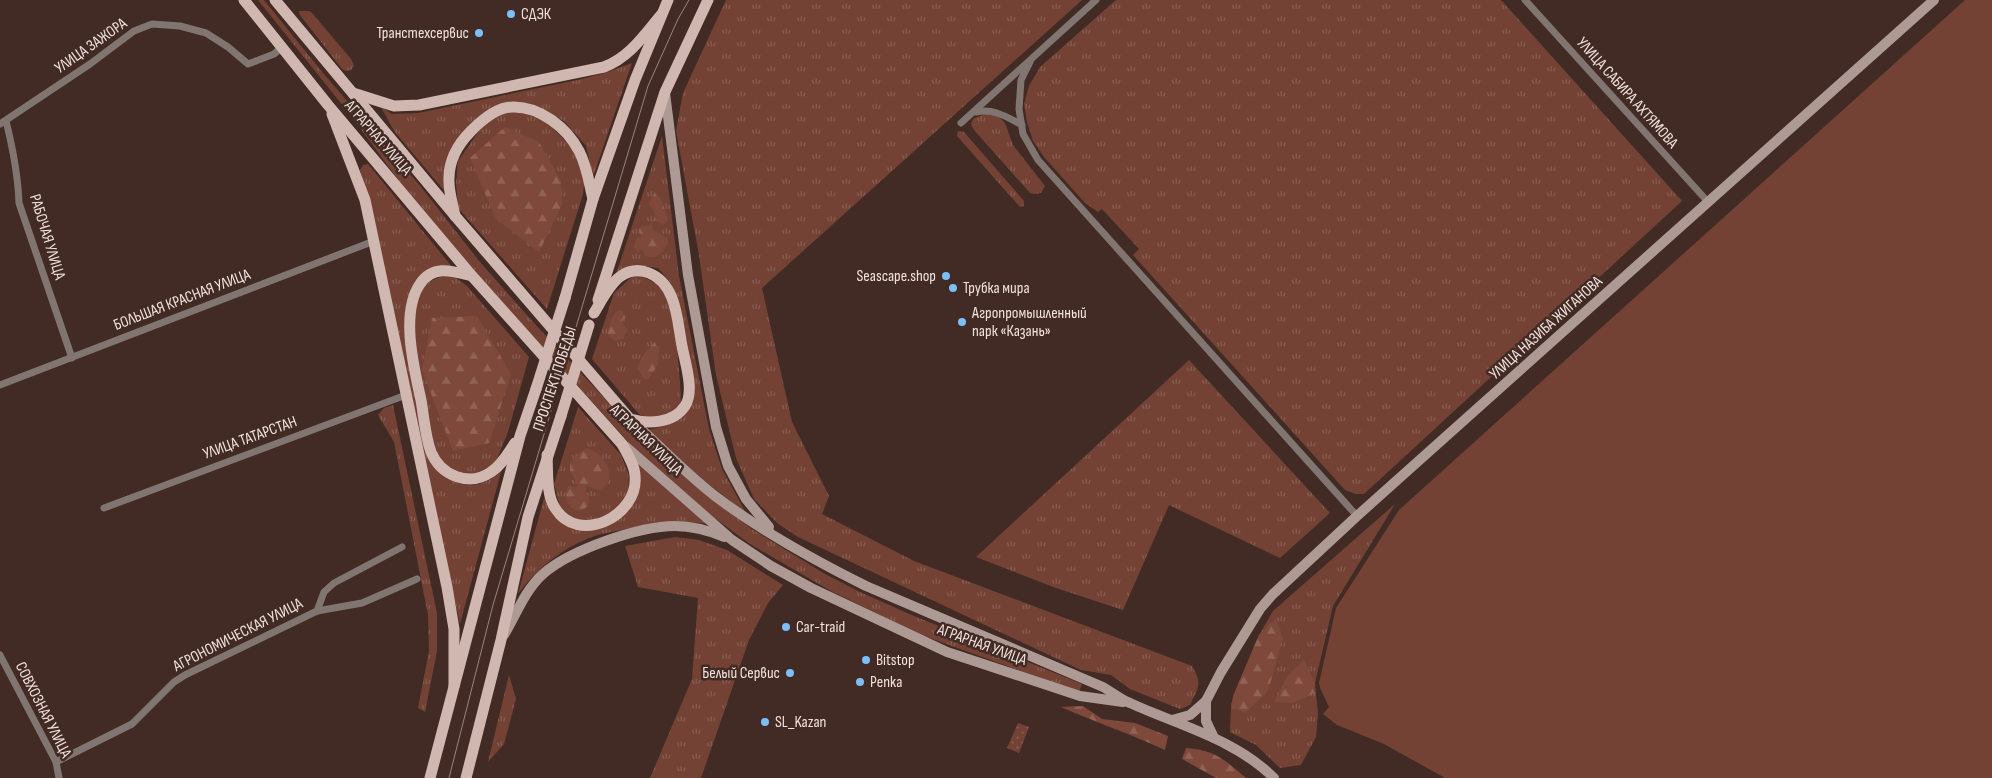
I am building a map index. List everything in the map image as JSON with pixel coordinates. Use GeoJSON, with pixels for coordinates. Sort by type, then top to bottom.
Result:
{"type":"FeatureCollection","features":[{"type":"Feature","properties":{"kind":"main road","name":"АГРАРНАЯ УЛИЦА"},"geometry":{"type":"LineString","coordinates":[[244,0],[328,105],[472,276],[622,444]]}},
{"type":"Feature","properties":{"kind":"main road","name":"АГРАРНАЯ УЛИЦА"},"geometry":{"type":"LineString","coordinates":[[275,0],[456,217],[630,419]]}},
{"type":"Feature","properties":{"kind":"main road","name":"ПРОСПЕКТ ПОБЕДЫ"},"geometry":{"type":"LineString","coordinates":[[430,778],[520,436],[593,199],[668,0]]}},
{"type":"Feature","properties":{"kind":"main road","name":"ПРОСПЕКТ ПОБЕДЫ"},"geometry":{"type":"LineString","coordinates":[[466,778],[501,640],[528,516],[665,92],[708,0]]}},
{"type":"Feature","properties":{"kind":"main road"},"geometry":{"type":"LineString","coordinates":[[353,93],[394,106],[419,105],[604,67],[615,63],[628,54],[661,15]]}},
{"type":"Feature","properties":{"kind":"main road"},"geometry":{"type":"LineString","coordinates":[[328,105],[365,200],[374,241],[447,588],[454,629],[454,686]]}},
{"type":"Feature","properties":{"kind":"main road"},"geometry":{"type":"LineString","coordinates":[[456,217],[448,182],[452,158],[463,139],[475,126],[490,115],[512,107],[534,111],[560,126],[582,159],[588,174],[593,199]]}},
{"type":"Feature","properties":{"kind":"main road"},"geometry":{"type":"LineString","coordinates":[[472,276],[446,270],[437,271],[419,284],[410,312],[411,351],[431,452],[441,469],[454,477],[470,480],[482,477],[499,466],[520,436]]}},
{"type":"Feature","properties":{"kind":"main road"},"geometry":{"type":"LineString","coordinates":[[594,313],[619,277],[633,270],[644,271],[654,275],[667,287],[671,295],[688,378],[688,400],[680,412],[663,421],[644,423],[630,419]]}},
{"type":"Feature","properties":{"kind":"main road"},"geometry":{"type":"LineString","coordinates":[[547,456],[548,481],[555,508],[570,522],[586,526],[602,523],[615,516],[625,508],[632,496],[636,474],[622,444]]}},
{"type":"Feature","properties":{"kind":"street"},"geometry":{"type":"LineString","coordinates":[[961,123],[1096,0]]}},
{"type":"Feature","properties":{"kind":"street","name":"УЛИЦА САБИРА АХТЯМОВА"},"geometry":{"type":"LineString","coordinates":[[1525,0],[1709,203]]}},
{"type":"Feature","properties":{"kind":"street","name":"УЛИЦА НАЗИБА ЖИГАНОВА"},"geometry":{"type":"LineString","coordinates":[[1172,720],[1190,715],[1206,701],[1221,672],[1260,609],[1273,594],[1357,516],[1934,0]]}},
{"type":"Feature","properties":{"kind":"street","name":"УЛИЦА ЗАЖОРА"},"geometry":{"type":"LineString","coordinates":[[3,123],[134,31],[152,24],[180,26],[206,33],[228,47],[248,64],[274,54],[282,47]]}},
{"type":"Feature","properties":{"kind":"street"},"geometry":{"type":"LineString","coordinates":[[1030,62],[1021,80],[1019,109],[1023,134],[1038,160],[1357,516]]}},
{"type":"Feature","properties":{"kind":"street"},"geometry":{"type":"LineString","coordinates":[[665,92],[688,274],[716,427],[728,466],[746,499],[778,537]]}},
{"type":"Feature","properties":{"kind":"street"},"geometry":{"type":"LineString","coordinates":[[974,112],[984,110],[997,112],[1022,125]]}},
{"type":"Feature","properties":{"kind":"street","name":"РАБОЧАЯ УЛИЦА"},"geometry":{"type":"LineString","coordinates":[[3,123],[14,154],[18,203],[72,358]]}},
{"type":"Feature","properties":{"kind":"street","name":"БОЛЬШАЯ КРАСНАЯ УЛИЦА"},"geometry":{"type":"LineString","coordinates":[[0,385],[374,241]]}},
{"type":"Feature","properties":{"kind":"street","name":"УЛИЦА ТАТАРСТАН"},"geometry":{"type":"LineString","coordinates":[[104,508],[406,395]]}},
{"type":"Feature","properties":{"kind":"street","name":"АГРАРНАЯ УЛИЦА"},"geometry":{"type":"LineString","coordinates":[[630,419],[714,495],[743,516],[831,569],[866,586],[1085,679],[1128,702],[1214,738],[1247,757],[1274,778]]}},
{"type":"Feature","properties":{"kind":"street","name":"АГРАРНАЯ УЛИЦА"},"geometry":{"type":"LineString","coordinates":[[622,444],[732,540],[771,566],[811,588],[947,652],[1080,696],[1128,702]]}},
{"type":"Feature","properties":{"kind":"street"},"geometry":{"type":"LineString","coordinates":[[501,640],[530,588],[542,575],[557,562],[593,545],[646,530],[673,526],[698,528],[732,540]]}},
{"type":"Feature","properties":{"kind":"street","name":"АГРОНОМИЧЕСКАЯ УЛИЦА"},"geometry":{"type":"LineString","coordinates":[[56,762],[132,724],[174,682],[185,675],[317,611],[324,592],[334,583],[402,547]]}},
{"type":"Feature","properties":{"kind":"street"},"geometry":{"type":"LineString","coordinates":[[317,611],[362,603],[417,579]]}},
{"type":"Feature","properties":{"kind":"street","name":"СОВХОЗНАЯ УЛИЦА"},"geometry":{"type":"LineString","coordinates":[[0,655],[56,762],[59,778]]}},
{"type":"Feature","properties":{"kind":"street"},"geometry":{"type":"LineString","coordinates":[[1080,696],[1090,688],[1090,682],[1085,679]]}},
{"type":"Feature","properties":{"kind":"street"},"geometry":{"type":"LineString","coordinates":[[1206,701],[1206,721],[1214,738]]}},
{"type":"Feature","properties":{"kind":"green space"},"geometry":{"type":"Polygon","coordinates":[[[258,0],[264,0],[323,73],[421,187],[480,262],[534,323],[640,436],[709,497],[752,529],[825,574],[914,616],[1082,684],[1079,692],[919,634],[829,590],[750,544],[704,510],[632,446],[472,269],[405,189],[352,117],[258,0]]]}},
{"type":"Feature","properties":{"kind":"green space"},"geometry":{"type":"Polygon","coordinates":[[[726,0],[1082,0],[762,288],[792,422],[829,496],[822,514],[914,561],[1192,666],[1197,677],[1198,686],[1190,705],[1180,709],[1130,689],[1111,675],[1081,670],[798,537],[777,523],[754,499],[736,458],[716,375],[699,255],[676,131],[683,93],[726,0]]]}},
{"type":"Feature","properties":{"kind":"green space"},"geometry":{"type":"Polygon","coordinates":[[[1116,0],[1501,0],[1682,201],[1364,494],[1356,494],[1345,490],[1133,255],[1139,249],[1102,209],[1098,212],[1085,203],[1044,157],[1033,141],[1024,104],[1029,86],[1040,67],[1116,0]]]}},
{"type":"Feature","properties":{"kind":"green space"},"geometry":{"type":"Polygon","coordinates":[[[1965,0],[1992,0],[1992,778],[1445,778],[1384,744],[1337,725],[1323,714],[1329,707],[1319,683],[1336,608],[1399,510],[1965,0]]]}},
{"type":"Feature","properties":{"kind":"green space"},"geometry":{"type":"Polygon","coordinates":[[[299,11],[309,11],[312,13],[351,59],[354,66],[351,70],[346,71],[342,69],[300,15],[299,11]]]}},
{"type":"Feature","properties":{"kind":"green space"},"geometry":{"type":"Polygon","coordinates":[[[632,63],[593,177],[586,146],[564,121],[536,106],[511,103],[471,129],[460,138],[452,149],[447,161],[445,176],[447,194],[394,131],[381,107],[392,114],[418,113],[582,79],[632,63]]]}},
{"type":"Feature","properties":{"kind":"green space"},"geometry":{"type":"Polygon","coordinates":[[[512,110],[544,119],[577,153],[585,174],[583,194],[547,309],[458,208],[456,183],[458,161],[479,131],[492,119],[512,110]]]}},
{"type":"Feature","properties":{"kind":"green space"},"geometry":{"type":"Polygon","coordinates":[[[984,114],[998,116],[1005,123],[1013,145],[1045,186],[1041,193],[1030,193],[974,130],[971,124],[973,119],[984,114]]]}},
{"type":"Feature","properties":{"kind":"green space"},"geometry":{"type":"Polygon","coordinates":[[[505,127],[539,142],[561,181],[562,205],[539,252],[496,219],[470,158],[505,127]]]}},
{"type":"Feature","properties":{"kind":"green space"},"geometry":{"type":"Polygon","coordinates":[[[958,131],[964,132],[1024,201],[1024,206],[1020,207],[957,136],[958,131]]]}},
{"type":"Feature","properties":{"kind":"green space"},"geometry":{"type":"Polygon","coordinates":[[[662,136],[679,276],[709,429],[722,469],[746,513],[701,478],[647,430],[662,427],[681,418],[691,407],[694,400],[678,303],[671,283],[658,268],[644,266],[631,268],[616,274],[662,136]]]}},
{"type":"Feature","properties":{"kind":"green space"},"geometry":{"type":"Polygon","coordinates":[[[368,164],[453,268],[428,273],[406,317],[406,350],[429,458],[444,475],[452,481],[461,484],[471,485],[480,483],[491,479],[501,472],[460,624],[360,170],[363,165],[368,164]]]}},
{"type":"Feature","properties":{"kind":"green space"},"geometry":{"type":"Polygon","coordinates":[[[656,194],[661,199],[668,220],[664,225],[655,220],[652,223],[653,230],[667,238],[668,243],[659,255],[649,257],[645,256],[642,249],[637,253],[634,246],[636,239],[641,237],[639,229],[642,226],[648,226],[655,219],[654,211],[649,204],[653,195],[656,194]]]}},
{"type":"Feature","properties":{"kind":"green space"},"geometry":{"type":"Polygon","coordinates":[[[445,275],[456,278],[467,286],[529,357],[508,432],[495,464],[469,475],[455,473],[449,469],[436,452],[417,366],[414,342],[414,319],[417,300],[426,284],[445,275]]]}},
{"type":"Feature","properties":{"kind":"green space"},"geometry":{"type":"Polygon","coordinates":[[[634,275],[658,285],[666,297],[676,343],[680,378],[681,404],[667,414],[650,418],[639,414],[592,359],[614,293],[634,275]]]}},
{"type":"Feature","properties":{"kind":"green space"},"geometry":{"type":"Polygon","coordinates":[[[618,310],[623,311],[625,317],[622,321],[627,330],[624,338],[615,341],[608,334],[608,331],[611,321],[618,310]]]}},
{"type":"Feature","properties":{"kind":"green space"},"geometry":{"type":"Polygon","coordinates":[[[477,316],[511,374],[489,443],[453,451],[422,370],[432,318],[477,316]]]}},
{"type":"Feature","properties":{"kind":"green space"},"geometry":{"type":"Polygon","coordinates":[[[654,343],[659,347],[658,364],[648,379],[644,379],[637,368],[644,354],[654,343]]]}},
{"type":"Feature","properties":{"kind":"green space"},"geometry":{"type":"Polygon","coordinates":[[[1189,360],[1330,513],[1280,558],[1169,505],[1123,610],[1056,588],[976,557],[1189,360]]]}},
{"type":"Feature","properties":{"kind":"green space"},"geometry":{"type":"Polygon","coordinates":[[[393,405],[437,613],[437,651],[425,712],[418,708],[429,651],[428,615],[394,442],[378,415],[384,408],[393,405]]]}},
{"type":"Feature","properties":{"kind":"green space"},"geometry":{"type":"Polygon","coordinates":[[[578,407],[621,455],[629,475],[628,496],[616,511],[585,523],[571,519],[560,507],[554,484],[578,407]]]}},
{"type":"Feature","properties":{"kind":"green space"},"geometry":{"type":"Polygon","coordinates":[[[587,448],[594,451],[604,461],[608,467],[609,480],[599,490],[586,486],[586,492],[589,496],[588,506],[581,511],[576,510],[567,503],[566,490],[568,486],[576,487],[578,485],[570,471],[570,463],[580,452],[587,448]]]}},
{"type":"Feature","properties":{"kind":"green space"},"geometry":{"type":"Polygon","coordinates":[[[633,459],[709,524],[676,522],[655,524],[609,532],[593,537],[568,548],[549,561],[518,594],[546,491],[558,519],[567,526],[586,530],[604,526],[620,519],[635,498],[633,459]]]}},
{"type":"Feature","properties":{"kind":"green space"},"geometry":{"type":"Polygon","coordinates":[[[1395,504],[1333,606],[1315,683],[1318,714],[1316,737],[1301,765],[1280,768],[1256,745],[1230,732],[1231,706],[1234,694],[1259,635],[1273,611],[1395,504]]]}},
{"type":"Feature","properties":{"kind":"green space"},"geometry":{"type":"Polygon","coordinates":[[[675,537],[699,540],[727,550],[783,585],[768,603],[749,640],[701,778],[650,778],[692,679],[698,598],[638,587],[625,546],[675,537]]]}},
{"type":"Feature","properties":{"kind":"green space"},"geometry":{"type":"Polygon","coordinates":[[[1276,618],[1283,638],[1268,691],[1245,713],[1231,706],[1234,694],[1259,635],[1276,618]]]}},
{"type":"Feature","properties":{"kind":"green space"},"geometry":{"type":"Polygon","coordinates":[[[1304,660],[1315,683],[1314,693],[1293,703],[1274,702],[1289,674],[1304,660]]]}},
{"type":"Feature","properties":{"kind":"green space"},"geometry":{"type":"Polygon","coordinates":[[[509,675],[516,699],[504,744],[488,762],[509,675]]]}},
{"type":"Feature","properties":{"kind":"green space"},"geometry":{"type":"Polygon","coordinates":[[[1083,706],[1102,719],[1135,723],[1168,736],[1165,750],[1061,707],[1083,706]]]}},
{"type":"Feature","properties":{"kind":"green space"},"geometry":{"type":"Polygon","coordinates":[[[1018,723],[1029,727],[1019,753],[1007,748],[1018,723]]]}},
{"type":"Feature","properties":{"kind":"green space"},"geometry":{"type":"Polygon","coordinates":[[[1186,748],[1205,751],[1219,757],[1246,778],[1216,778],[1182,759],[1186,748]]]}},
{"type":"Feature","properties":{"kind":"tram line"},"geometry":{"type":"LineString","coordinates":[[449,778],[493,605],[648,86],[678,19],[689,0]]}},
{"type":"Feature","properties":{"kind":"place","name":"СДЭК"},"geometry":{"type":"Point","coordinates":[511,14]}},
{"type":"Feature","properties":{"kind":"place","name":"Транстехсервис"},"geometry":{"type":"Point","coordinates":[479,33]}},
{"type":"Feature","properties":{"kind":"place","name":"Seascape.shop"},"geometry":{"type":"Point","coordinates":[946,276]}},
{"type":"Feature","properties":{"kind":"place","name":"Трубка мира"},"geometry":{"type":"Point","coordinates":[953,288]}},
{"type":"Feature","properties":{"kind":"place","name":"Агропромышленный парк «Казань»"},"geometry":{"type":"Point","coordinates":[962,322]}},
{"type":"Feature","properties":{"kind":"place","name":"Car-traid"},"geometry":{"type":"Point","coordinates":[786,627]}},
{"type":"Feature","properties":{"kind":"place","name":"Bitstop"},"geometry":{"type":"Point","coordinates":[866,660]}},
{"type":"Feature","properties":{"kind":"place","name":"Белый Сервис"},"geometry":{"type":"Point","coordinates":[790,673]}},
{"type":"Feature","properties":{"kind":"place","name":"Penka"},"geometry":{"type":"Point","coordinates":[860,682]}},
{"type":"Feature","properties":{"kind":"place","name":"SL_Kazan"},"geometry":{"type":"Point","coordinates":[765,722]}}]}
